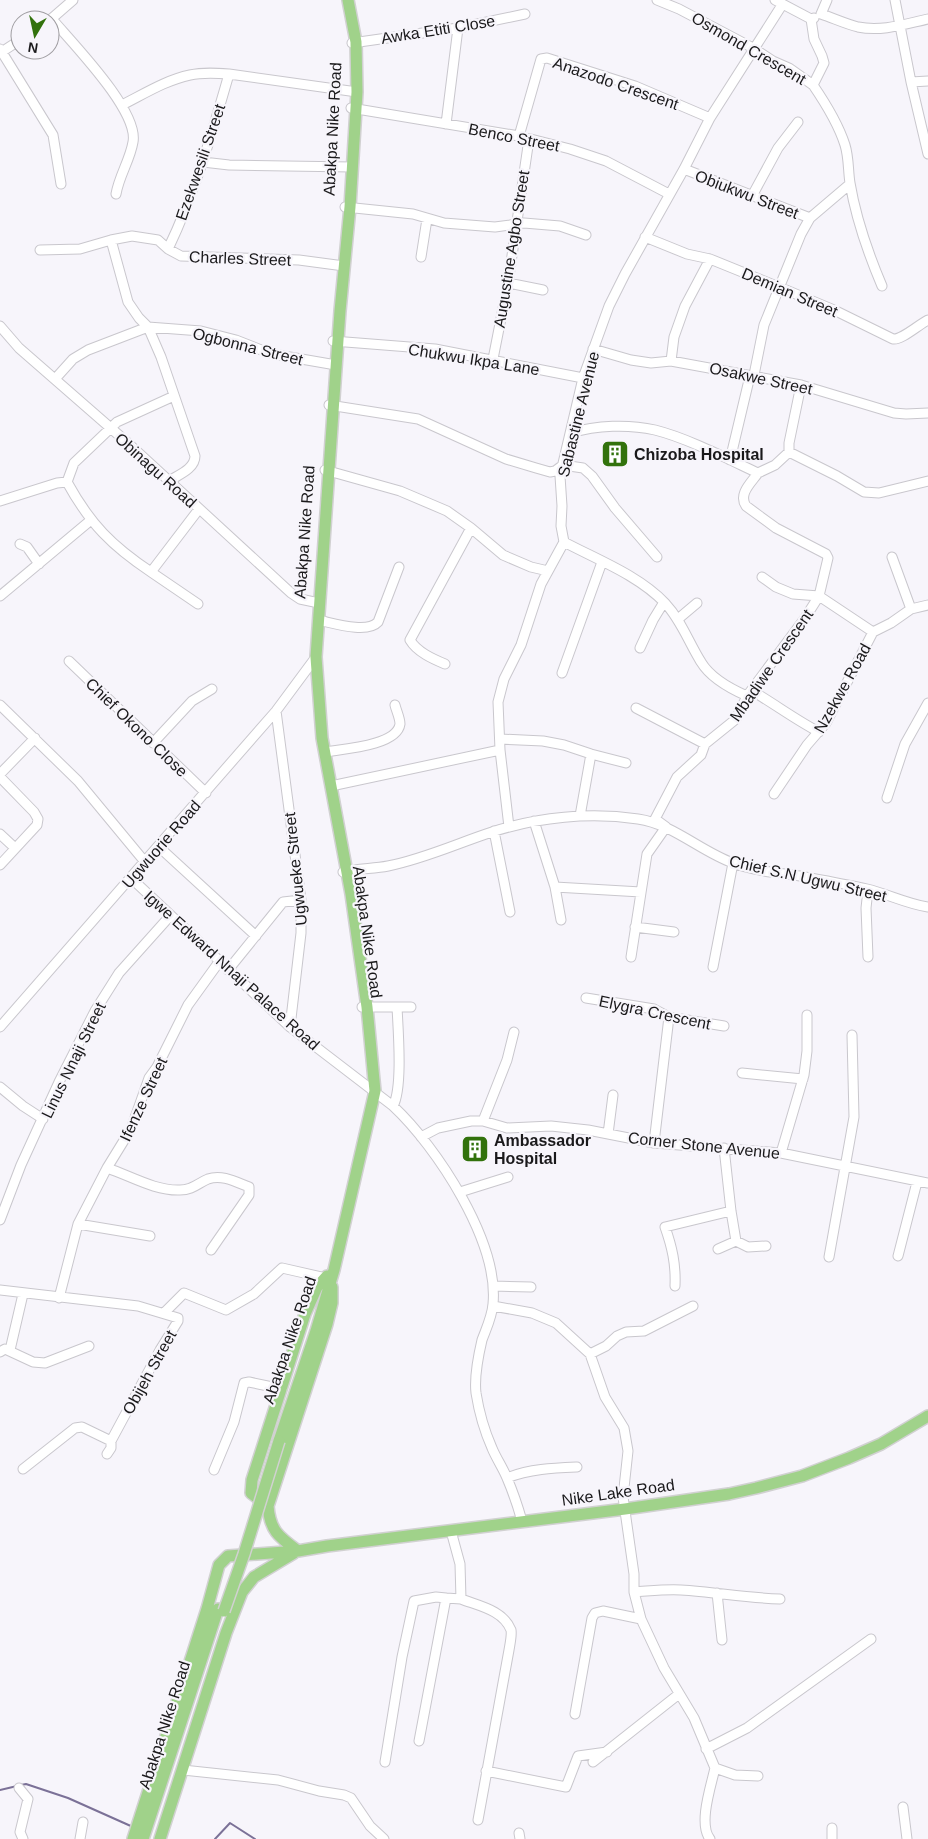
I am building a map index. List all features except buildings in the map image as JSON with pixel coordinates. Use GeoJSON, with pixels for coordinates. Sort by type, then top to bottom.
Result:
{"type":"FeatureCollection","features":[{"type":"Feature","properties":{"kind":"main road","name":"Abakpa Nike Road"},"geometry":{"type":"LineString","coordinates":[[344,0],[354,43]]}},
{"type":"Feature","properties":{"kind":"main road","name":"Abakpa Nike Road"},"geometry":{"type":"LineString","coordinates":[[345,871],[319,741],[314,659],[354,92],[354,43],[348,0]]}},
{"type":"Feature","properties":{"kind":"main road","name":"Abakpa Nike Road"},"geometry":{"type":"LineString","coordinates":[[143,1839],[221,1610],[244,1554],[276,1441],[316,1331],[328,1277],[350,1205],[376,1092],[345,871],[322,738],[314,659],[318,620],[317,603]]}},
{"type":"Feature","properties":{"kind":"main road"},"geometry":{"type":"LineString","coordinates":[[160,1839],[226,1632],[242,1592],[254,1576],[298,1551],[272,1527],[268,1506],[287,1442],[327,1324],[333,1293],[328,1277],[317,1287],[305,1314],[250,1488],[253,1496],[268,1506]]}},
{"type":"Feature","properties":{"kind":"main road","name":"Nike Lake Road"},"geometry":{"type":"LineString","coordinates":[[133,1839],[207,1609],[219,1565],[228,1556],[298,1551],[730,1494],[782,1482],[839,1462],[881,1444],[928,1416]]}},
{"type":"Feature","properties":{"kind":"main road","name":"Abakpa Nike Road"},"geometry":{"type":"LineString","coordinates":[[149,1839],[221,1610]]}},
{"type":"Feature","properties":{"kind":"street"},"geometry":{"type":"LineString","coordinates":[[60,12],[73,0]]}},
{"type":"Feature","properties":{"kind":"street","name":"Osmond Crescent"},"geometry":{"type":"LineString","coordinates":[[657,0],[679,9],[753,48],[773,61],[789,68],[812,85],[830,110],[844,141],[850,184],[868,253],[882,286]]}},
{"type":"Feature","properties":{"kind":"street"},"geometry":{"type":"LineString","coordinates":[[811,20],[821,14],[827,0]]}},
{"type":"Feature","properties":{"kind":"street"},"geometry":{"type":"LineString","coordinates":[[895,0],[910,82],[928,154]]}},
{"type":"Feature","properties":{"kind":"street"},"geometry":{"type":"LineString","coordinates":[[778,2],[811,20]]}},
{"type":"Feature","properties":{"kind":"street","name":"Sabastine Avenue"},"geometry":{"type":"LineString","coordinates":[[564,542],[561,526],[560,479],[583,378],[609,306],[624,274],[684,169],[710,118],[753,48],[778,2]]}},
{"type":"Feature","properties":{"kind":"street","name":"Awka Etiti Close"},"geometry":{"type":"LineString","coordinates":[[354,43],[458,28],[525,14]]}},
{"type":"Feature","properties":{"kind":"street"},"geometry":{"type":"LineString","coordinates":[[821,14],[867,28],[899,26],[928,19]]}},
{"type":"Feature","properties":{"kind":"street"},"geometry":{"type":"LineString","coordinates":[[811,20],[814,39],[824,63],[812,85]]}},
{"type":"Feature","properties":{"kind":"street"},"geometry":{"type":"LineString","coordinates":[[446,124],[458,28]]}},
{"type":"Feature","properties":{"kind":"street"},"geometry":{"type":"LineString","coordinates":[[60,30],[106,82],[122,105],[133,132],[133,142],[116,194]]}},
{"type":"Feature","properties":{"kind":"street"},"geometry":{"type":"LineString","coordinates":[[1,51],[53,135],[61,184]]}},
{"type":"Feature","properties":{"kind":"street","name":"Anazodo Crescent"},"geometry":{"type":"LineString","coordinates":[[519,136],[539,64],[541,59],[547,58],[634,86],[710,118]]}},
{"type":"Feature","properties":{"kind":"street"},"geometry":{"type":"LineString","coordinates":[[122,105],[167,82],[191,74],[229,74],[354,92]]}},
{"type":"Feature","properties":{"kind":"street","name":"Ezekwesili Street"},"geometry":{"type":"LineString","coordinates":[[168,249],[203,162],[229,74]]}},
{"type":"Feature","properties":{"kind":"street"},"geometry":{"type":"LineString","coordinates":[[910,82],[928,81]]}},
{"type":"Feature","properties":{"kind":"street","name":"Benco Street"},"geometry":{"type":"LineString","coordinates":[[353,108],[519,136],[570,148],[606,161],[669,194]]}},
{"type":"Feature","properties":{"kind":"street"},"geometry":{"type":"LineString","coordinates":[[752,196],[778,148],[798,122]]}},
{"type":"Feature","properties":{"kind":"street","name":"Augustine Agbo Street"},"geometry":{"type":"LineString","coordinates":[[493,359],[508,283],[529,139]]}},
{"type":"Feature","properties":{"kind":"street"},"geometry":{"type":"LineString","coordinates":[[203,162],[229,165],[349,167]]}},
{"type":"Feature","properties":{"kind":"street","name":"Obiukwu Street"},"geometry":{"type":"LineString","coordinates":[[684,169],[810,218]]}},
{"type":"Feature","properties":{"kind":"street"},"geometry":{"type":"LineString","coordinates":[[730,460],[749,380],[754,375],[764,325],[793,250],[810,218],[850,184]]}},
{"type":"Feature","properties":{"kind":"street"},"geometry":{"type":"LineString","coordinates":[[347,207],[413,214],[444,223],[495,228],[524,224],[560,226],[586,235]]}},
{"type":"Feature","properties":{"kind":"street"},"geometry":{"type":"LineString","coordinates":[[421,257],[427,219]]}},
{"type":"Feature","properties":{"kind":"street","name":"Charles Street"},"geometry":{"type":"LineString","coordinates":[[40,250],[80,249],[132,236],[158,240],[168,249],[181,256],[195,258],[271,259],[342,266]]}},
{"type":"Feature","properties":{"kind":"street","name":"Demian Street"},"geometry":{"type":"LineString","coordinates":[[645,238],[686,254],[710,259],[780,287],[834,310],[893,339],[901,338],[928,320]]}},
{"type":"Feature","properties":{"kind":"street"},"geometry":{"type":"LineString","coordinates":[[111,240],[128,302],[148,327],[195,456],[195,462],[191,466],[169,481]]}},
{"type":"Feature","properties":{"kind":"street"},"geometry":{"type":"LineString","coordinates":[[671,361],[674,337],[685,306],[710,259]]}},
{"type":"Feature","properties":{"kind":"street"},"geometry":{"type":"LineString","coordinates":[[508,283],[543,290]]}},
{"type":"Feature","properties":{"kind":"street","name":"Obinagu Road"},"geometry":{"type":"LineString","coordinates":[[0,326],[19,348],[292,593],[300,599],[317,603]]}},
{"type":"Feature","properties":{"kind":"street","name":"Ogbonna Street"},"geometry":{"type":"LineString","coordinates":[[55,380],[73,359],[88,350],[148,327],[201,332],[236,340],[277,355],[307,362],[334,365]]}},
{"type":"Feature","properties":{"kind":"street","name":"Chukwu Ikpa Lane"},"geometry":{"type":"LineString","coordinates":[[336,342],[436,349],[583,378]]}},
{"type":"Feature","properties":{"kind":"street","name":"Osakwe Street"},"geometry":{"type":"LineString","coordinates":[[593,349],[631,360],[651,363],[671,361],[754,375],[801,385],[894,412],[906,414],[928,413]]}},
{"type":"Feature","properties":{"kind":"street"},"geometry":{"type":"LineString","coordinates":[[571,433],[581,430],[624,426],[656,430],[730,460],[758,474],[775,465],[789,452],[789,443],[801,385]]}},
{"type":"Feature","properties":{"kind":"street"},"geometry":{"type":"LineString","coordinates":[[174,396],[117,422],[74,463],[67,482],[91,520],[114,546],[198,604]]}},
{"type":"Feature","properties":{"kind":"street"},"geometry":{"type":"LineString","coordinates":[[331,406],[418,419],[506,458],[550,472],[563,465],[583,468],[592,476],[615,508],[657,557]]}},
{"type":"Feature","properties":{"kind":"street"},"geometry":{"type":"LineString","coordinates":[[789,452],[864,492],[872,494],[928,481]]}},
{"type":"Feature","properties":{"kind":"street"},"geometry":{"type":"LineString","coordinates":[[327,470],[400,491],[447,511],[503,555],[531,567],[548,570]]}},
{"type":"Feature","properties":{"kind":"street","name":"Mbadiwe Crescent"},"geometry":{"type":"LineString","coordinates":[[666,827],[655,819],[677,777],[701,755],[705,744],[736,719],[747,696],[784,648],[819,596],[828,558],[826,554],[776,528],[743,502],[743,495],[758,474]]}},
{"type":"Feature","properties":{"kind":"street"},"geometry":{"type":"LineString","coordinates":[[0,501],[57,483],[67,482]]}},
{"type":"Feature","properties":{"kind":"street"},"geometry":{"type":"LineString","coordinates":[[152,572],[199,510]]}},
{"type":"Feature","properties":{"kind":"street"},"geometry":{"type":"LineString","coordinates":[[0,596],[91,520]]}},
{"type":"Feature","properties":{"kind":"street"},"geometry":{"type":"LineString","coordinates":[[445,664],[433,659],[413,645],[410,640],[471,528]]}},
{"type":"Feature","properties":{"kind":"street"},"geometry":{"type":"LineString","coordinates":[[510,827],[500,750],[498,702],[504,679],[520,645],[541,584],[564,542],[644,584],[664,602],[678,619],[702,664],[716,677],[747,696],[754,692],[797,721],[819,732]]}},
{"type":"Feature","properties":{"kind":"street"},"geometry":{"type":"LineString","coordinates":[[20,544],[27,547],[39,564]]}},
{"type":"Feature","properties":{"kind":"street"},"geometry":{"type":"LineString","coordinates":[[892,557],[911,610]]}},
{"type":"Feature","properties":{"kind":"street"},"geometry":{"type":"LineString","coordinates":[[562,673],[602,562]]}},
{"type":"Feature","properties":{"kind":"street"},"geometry":{"type":"LineString","coordinates":[[318,620],[361,628],[375,626],[399,567]]}},
{"type":"Feature","properties":{"kind":"street"},"geometry":{"type":"LineString","coordinates":[[762,577],[776,587],[793,594],[819,596],[873,632]]}},
{"type":"Feature","properties":{"kind":"street"},"geometry":{"type":"LineString","coordinates":[[640,648],[664,602]]}},
{"type":"Feature","properties":{"kind":"street"},"geometry":{"type":"LineString","coordinates":[[678,619],[697,602]]}},
{"type":"Feature","properties":{"kind":"street","name":"Nzekwe Road"},"geometry":{"type":"LineString","coordinates":[[774,794],[807,745],[819,732],[841,695],[861,652],[873,632],[911,610],[928,605]]}},
{"type":"Feature","properties":{"kind":"street","name":"Ugwuorie Road"},"geometry":{"type":"LineString","coordinates":[[0,1028],[276,711],[314,659]]}},
{"type":"Feature","properties":{"kind":"street","name":"Chief Okono Close"},"geometry":{"type":"LineString","coordinates":[[69,661],[206,793]]}},
{"type":"Feature","properties":{"kind":"street"},"geometry":{"type":"LineString","coordinates":[[153,743],[192,701],[212,688]]}},
{"type":"Feature","properties":{"kind":"street"},"geometry":{"type":"LineString","coordinates":[[887,798],[905,744],[928,704]]}},
{"type":"Feature","properties":{"kind":"street"},"geometry":{"type":"LineString","coordinates":[[0,705],[78,781],[145,862]]}},
{"type":"Feature","properties":{"kind":"street"},"geometry":{"type":"LineString","coordinates":[[324,752],[382,741],[393,735],[400,723],[395,705]]}},
{"type":"Feature","properties":{"kind":"street"},"geometry":{"type":"LineString","coordinates":[[636,708],[705,744]]}},
{"type":"Feature","properties":{"kind":"street","name":"Ugwueke Street"},"geometry":{"type":"LineString","coordinates":[[276,711],[301,900],[301,933],[290,1028]]}},
{"type":"Feature","properties":{"kind":"street"},"geometry":{"type":"LineString","coordinates":[[0,865],[37,825],[38,819],[34,812],[0,775],[35,738]]}},
{"type":"Feature","properties":{"kind":"street"},"geometry":{"type":"LineString","coordinates":[[500,739],[544,741],[626,763]]}},
{"type":"Feature","properties":{"kind":"street"},"geometry":{"type":"LineString","coordinates":[[331,786],[500,750]]}},
{"type":"Feature","properties":{"kind":"street"},"geometry":{"type":"LineString","coordinates":[[580,816],[591,754]]}},
{"type":"Feature","properties":{"kind":"street","name":"Chief S.N Ugwu Street"},"geometry":{"type":"LineString","coordinates":[[345,871],[388,866],[494,831],[534,821],[580,816],[608,816],[640,819],[666,827],[714,854],[757,870],[801,876],[868,890],[913,905],[928,907]]}},
{"type":"Feature","properties":{"kind":"street"},"geometry":{"type":"LineString","coordinates":[[534,821],[555,887],[561,920]]}},
{"type":"Feature","properties":{"kind":"street"},"geometry":{"type":"LineString","coordinates":[[631,957],[647,854],[666,827]]}},
{"type":"Feature","properties":{"kind":"street"},"geometry":{"type":"LineString","coordinates":[[494,831],[510,912]]}},
{"type":"Feature","properties":{"kind":"street"},"geometry":{"type":"LineString","coordinates":[[0,834],[15,848]]}},
{"type":"Feature","properties":{"kind":"street"},"geometry":{"type":"LineString","coordinates":[[159,847],[256,936]]}},
{"type":"Feature","properties":{"kind":"street"},"geometry":{"type":"LineString","coordinates":[[713,967],[734,863]]}},
{"type":"Feature","properties":{"kind":"street","name":"Igwe Edward Nnaji Palace Road"},"geometry":{"type":"LineString","coordinates":[[131,878],[290,1028],[394,1106],[420,1136],[460,1192],[484,1249],[494,1286],[494,1306],[479,1358],[476,1391],[482,1422],[507,1478],[522,1521]]}},
{"type":"Feature","properties":{"kind":"street"},"geometry":{"type":"LineString","coordinates":[[555,887],[641,892]]}},
{"type":"Feature","properties":{"kind":"street"},"geometry":{"type":"LineString","coordinates":[[868,890],[866,908],[868,957]]}},
{"type":"Feature","properties":{"kind":"street"},"geometry":{"type":"LineString","coordinates":[[228,970],[283,902],[301,900]]}},
{"type":"Feature","properties":{"kind":"street","name":"Linus Nnaji Street"},"geometry":{"type":"LineString","coordinates":[[0,1220],[21,1165],[59,1082],[96,1011],[119,973],[170,916]]}},
{"type":"Feature","properties":{"kind":"street"},"geometry":{"type":"LineString","coordinates":[[635,927],[674,932]]}},
{"type":"Feature","properties":{"kind":"street","name":"Ifenze Street"},"geometry":{"type":"LineString","coordinates":[[59,1298],[78,1224],[107,1168],[131,1129],[149,1078],[157,1068],[188,1004],[220,962]]}},
{"type":"Feature","properties":{"kind":"street","name":"Elygra Crescent"},"geometry":{"type":"LineString","coordinates":[[586,998],[654,1009],[669,1018],[724,1026]]}},
{"type":"Feature","properties":{"kind":"street"},"geometry":{"type":"LineString","coordinates":[[365,1007],[411,1007]]}},
{"type":"Feature","properties":{"kind":"street"},"geometry":{"type":"LineString","coordinates":[[394,1106],[398,1077],[397,1007]]}},
{"type":"Feature","properties":{"kind":"street"},"geometry":{"type":"LineString","coordinates":[[781,1152],[803,1079],[807,1051],[807,1015]]}},
{"type":"Feature","properties":{"kind":"street"},"geometry":{"type":"LineString","coordinates":[[654,1142],[669,1018]]}},
{"type":"Feature","properties":{"kind":"street"},"geometry":{"type":"LineString","coordinates":[[483,1121],[507,1060],[514,1032]]}},
{"type":"Feature","properties":{"kind":"street"},"geometry":{"type":"LineString","coordinates":[[829,1257],[854,1116],[852,1035]]}},
{"type":"Feature","properties":{"kind":"street"},"geometry":{"type":"LineString","coordinates":[[742,1073],[803,1079]]}},
{"type":"Feature","properties":{"kind":"street"},"geometry":{"type":"LineString","coordinates":[[0,1087],[23,1106],[43,1119]]}},
{"type":"Feature","properties":{"kind":"street"},"geometry":{"type":"LineString","coordinates":[[608,1134],[613,1096]]}},
{"type":"Feature","properties":{"kind":"street","name":"Corner Stone Avenue"},"geometry":{"type":"LineString","coordinates":[[420,1136],[438,1128],[471,1121],[483,1121],[507,1128],[552,1126],[654,1142],[781,1152],[928,1183]]}},
{"type":"Feature","properties":{"kind":"street"},"geometry":{"type":"LineString","coordinates":[[724,1148],[736,1240],[748,1247],[766,1246]]}},
{"type":"Feature","properties":{"kind":"street"},"geometry":{"type":"LineString","coordinates":[[107,1168],[154,1186],[171,1190],[193,1189],[208,1179],[219,1177],[233,1180],[249,1187],[249,1194],[211,1250]]}},
{"type":"Feature","properties":{"kind":"street"},"geometry":{"type":"LineString","coordinates":[[460,1192],[508,1177]]}},
{"type":"Feature","properties":{"kind":"street"},"geometry":{"type":"LineString","coordinates":[[898,1256],[917,1182]]}},
{"type":"Feature","properties":{"kind":"street"},"geometry":{"type":"LineString","coordinates":[[675,1286],[674,1251],[665,1227],[731,1211]]}},
{"type":"Feature","properties":{"kind":"street"},"geometry":{"type":"LineString","coordinates":[[78,1224],[150,1236]]}},
{"type":"Feature","properties":{"kind":"street"},"geometry":{"type":"LineString","coordinates":[[718,1249],[736,1240]]}},
{"type":"Feature","properties":{"kind":"street"},"geometry":{"type":"LineString","coordinates":[[164,1313],[184,1293],[226,1310],[254,1294],[282,1268],[328,1277]]}},
{"type":"Feature","properties":{"kind":"street"},"geometry":{"type":"LineString","coordinates":[[494,1286],[531,1287]]}},
{"type":"Feature","properties":{"kind":"street"},"geometry":{"type":"LineString","coordinates":[[0,1290],[59,1298]]}},
{"type":"Feature","properties":{"kind":"street"},"geometry":{"type":"LineString","coordinates":[[10,1350],[24,1294]]}},
{"type":"Feature","properties":{"kind":"street","name":"Obijeh Street"},"geometry":{"type":"LineString","coordinates":[[59,1298],[138,1306],[176,1316],[178,1320],[111,1441],[111,1448],[107,1454]]}},
{"type":"Feature","properties":{"kind":"street"},"geometry":{"type":"LineString","coordinates":[[494,1306],[532,1312],[556,1323],[590,1354],[605,1397],[624,1428],[628,1452],[624,1497],[634,1574],[634,1592],[649,1640],[694,1718],[714,1768],[705,1815],[706,1838]]}},
{"type":"Feature","properties":{"kind":"street"},"geometry":{"type":"LineString","coordinates":[[590,1354],[606,1346],[616,1336],[626,1332],[644,1331],[693,1306]]}},
{"type":"Feature","properties":{"kind":"street"},"geometry":{"type":"LineString","coordinates":[[0,1352],[5,1349],[10,1350],[32,1362],[45,1363],[89,1346]]}},
{"type":"Feature","properties":{"kind":"street"},"geometry":{"type":"LineString","coordinates":[[214,1470],[234,1422],[244,1383],[249,1382],[282,1389]]}},
{"type":"Feature","properties":{"kind":"street"},"geometry":{"type":"LineString","coordinates":[[23,1469],[75,1428],[82,1427],[111,1441]]}},
{"type":"Feature","properties":{"kind":"street"},"geometry":{"type":"LineString","coordinates":[[507,1478],[518,1473],[551,1468],[577,1467]]}},
{"type":"Feature","properties":{"kind":"street"},"geometry":{"type":"LineString","coordinates":[[451,1530],[460,1564],[461,1600]]}},
{"type":"Feature","properties":{"kind":"street"},"geometry":{"type":"LineString","coordinates":[[634,1592],[678,1590],[780,1599]]}},
{"type":"Feature","properties":{"kind":"street"},"geometry":{"type":"LineString","coordinates":[[717,1593],[722,1640]]}},
{"type":"Feature","properties":{"kind":"street"},"geometry":{"type":"LineString","coordinates":[[385,1762],[402,1657],[414,1601],[436,1597],[446,1598],[461,1600],[494,1611],[503,1619],[511,1631],[502,1695],[478,1820]]}},
{"type":"Feature","properties":{"kind":"street"},"geometry":{"type":"LineString","coordinates":[[419,1741],[446,1598]]}},
{"type":"Feature","properties":{"kind":"street"},"geometry":{"type":"LineString","coordinates":[[575,1714],[592,1618],[596,1613],[603,1611],[641,1619]]}},
{"type":"Feature","properties":{"kind":"street"},"geometry":{"type":"LineString","coordinates":[[706,1748],[747,1728],[871,1639]]}},
{"type":"Feature","properties":{"kind":"street"},"geometry":{"type":"LineString","coordinates":[[593,1762],[679,1694]]}},
{"type":"Feature","properties":{"kind":"street"},"geometry":{"type":"LineString","coordinates":[[486,1771],[566,1787],[578,1756],[606,1752]]}},
{"type":"Feature","properties":{"kind":"street"},"geometry":{"type":"LineString","coordinates":[[714,1768],[735,1776],[758,1776]]}},
{"type":"Feature","properties":{"kind":"street"},"geometry":{"type":"LineString","coordinates":[[183,1770],[278,1780],[319,1791],[344,1795],[351,1798],[370,1826],[384,1839]]}},
{"type":"Feature","properties":{"kind":"street"},"geometry":{"type":"LineString","coordinates":[[19,1788],[28,1799],[20,1832],[23,1839]]}},
{"type":"Feature","properties":{"kind":"street"},"geometry":{"type":"LineString","coordinates":[[903,1807],[907,1839]]}},
{"type":"Feature","properties":{"kind":"street"},"geometry":{"type":"LineString","coordinates":[[80,1839],[83,1822]]}},
{"type":"Feature","properties":{"kind":"street"},"geometry":{"type":"LineString","coordinates":[[832,1828],[832,1839]]}},
{"type":"Feature","properties":{"kind":"waterway"},"geometry":{"type":"LineString","coordinates":[[21,1785],[26,1784],[68,1798],[133,1827]]}},
{"type":"Feature","properties":{"kind":"waterway"},"geometry":{"type":"LineString","coordinates":[[0,1790],[17,1786]]}},
{"type":"Feature","properties":{"kind":"waterway"},"geometry":{"type":"LineString","coordinates":[[215,1839],[230,1823],[255,1839]]}},
{"type":"Feature","properties":{"kind":"place","name":"Chizoba Hospital"},"geometry":{"type":"Point","coordinates":[615,454]}},
{"type":"Feature","properties":{"kind":"place","name":"Ambassador Hospital"},"geometry":{"type":"Point","coordinates":[475,1149]}}]}
